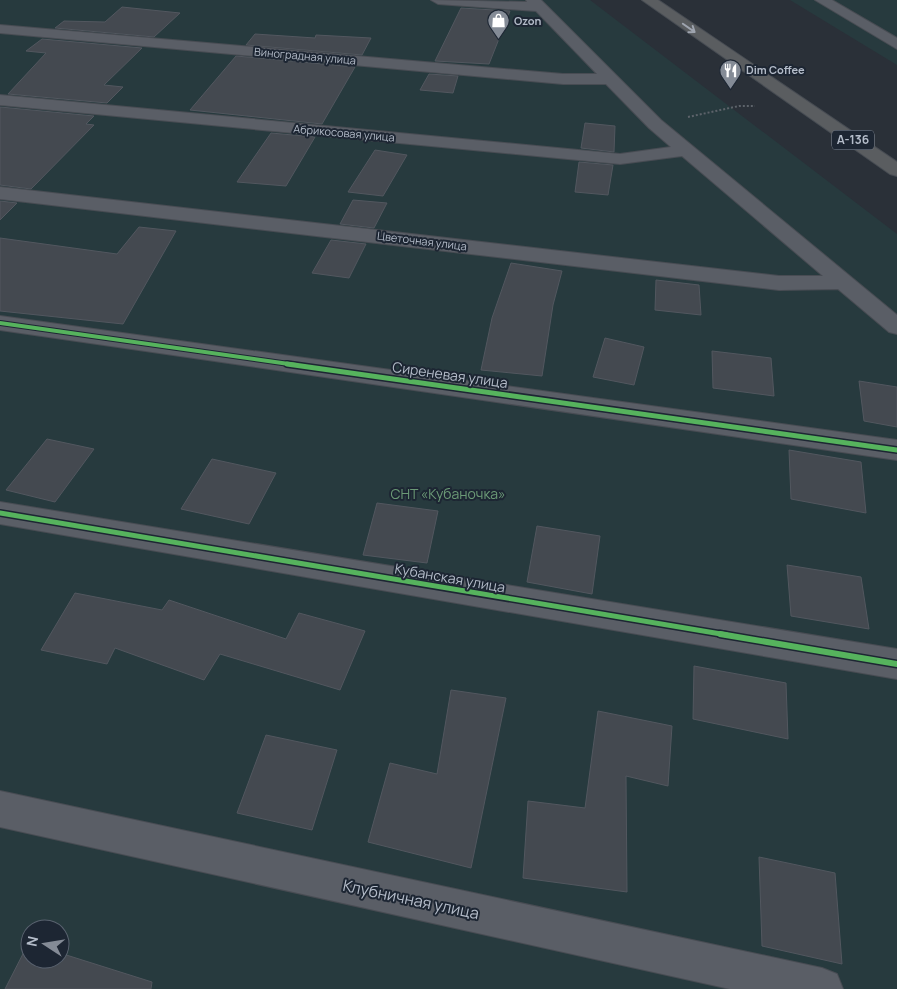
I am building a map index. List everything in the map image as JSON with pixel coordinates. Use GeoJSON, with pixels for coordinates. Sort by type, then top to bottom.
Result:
{"type":"FeatureCollection","features":[{"type":"Feature","properties":{"kind":"highway","name":"А-136"},"geometry":{"type":"LineString","coordinates":[[649,0],[897,170]]}},
{"type":"Feature","properties":{"kind":"highway"},"geometry":{"type":"LineString","coordinates":[[713,26],[790,77]]}},
{"type":"Feature","properties":{"kind":"street"},"geometry":{"type":"LineString","coordinates":[[438,0],[536,4],[655,124],[897,328]]}},
{"type":"Feature","properties":{"kind":"street"},"geometry":{"type":"LineString","coordinates":[[822,0],[897,44]]}},
{"type":"Feature","properties":{"kind":"street","name":"Виноградная улица"},"geometry":{"type":"LineString","coordinates":[[0,29],[563,79],[611,79]]}},
{"type":"Feature","properties":{"kind":"street","name":"Абрикосовая улица"},"geometry":{"type":"LineString","coordinates":[[0,100],[620,159],[687,150]]}},
{"type":"Feature","properties":{"kind":"street","name":"Цветочная улица"},"geometry":{"type":"LineString","coordinates":[[0,193],[779,282],[844,282]]}},
{"type":"Feature","properties":{"kind":"street","name":"Сиреневая улица"},"geometry":{"type":"LineString","coordinates":[[0,323],[897,450]]}},
{"type":"Feature","properties":{"kind":"street","name":"Кубанская улица"},"geometry":{"type":"LineString","coordinates":[[0,513],[897,664]]}},
{"type":"Feature","properties":{"kind":"street","name":"Клубничная улица"},"geometry":{"type":"LineString","coordinates":[[0,809],[822,989]]}},
{"type":"Feature","properties":{"kind":"path"},"geometry":{"type":"LineString","coordinates":[[655,124],[739,106]]}},
{"type":"Feature","properties":{"kind":"green space","name":"СНТ «Кубаночка»"},"geometry":{"type":"Polygon","coordinates":[[[0,0],[590,0],[897,234],[897,989],[0,989],[0,0]]]}},
{"type":"Feature","properties":{"kind":"green space"},"geometry":{"type":"Polygon","coordinates":[[[790,0],[897,0],[897,65],[790,0]]]}},
{"type":"Feature","properties":{"kind":"building"},"geometry":{"type":"Polygon","coordinates":[[[122,7],[180,13],[154,37],[55,28],[64,21],[105,22],[122,7]]]}},
{"type":"Feature","properties":{"kind":"building"},"geometry":{"type":"Polygon","coordinates":[[[461,8],[510,11],[489,64],[435,61],[461,8]]]}},
{"type":"Feature","properties":{"kind":"building"},"geometry":{"type":"Polygon","coordinates":[[[255,34],[315,38],[316,35],[371,38],[362,55],[246,45],[255,34]]]}},
{"type":"Feature","properties":{"kind":"building"},"geometry":{"type":"Polygon","coordinates":[[[42,39],[142,48],[104,85],[123,87],[107,103],[8,94],[46,53],[26,51],[42,39]]]}},
{"type":"Feature","properties":{"kind":"building"},"geometry":{"type":"Polygon","coordinates":[[[236,56],[355,67],[322,124],[190,110],[236,56]]]}},
{"type":"Feature","properties":{"kind":"building"},"geometry":{"type":"Polygon","coordinates":[[[429,74],[458,76],[453,93],[420,90],[429,74]]]}},
{"type":"Feature","properties":{"kind":"building"},"geometry":{"type":"Polygon","coordinates":[[[0,107],[94,116],[86,124],[94,125],[31,189],[0,185],[0,107]]]}},
{"type":"Feature","properties":{"kind":"building"},"geometry":{"type":"Polygon","coordinates":[[[585,123],[615,126],[614,152],[581,148],[585,123]]]}},
{"type":"Feature","properties":{"kind":"building"},"geometry":{"type":"Polygon","coordinates":[[[271,133],[315,137],[286,186],[237,182],[271,133]]]}},
{"type":"Feature","properties":{"kind":"building"},"geometry":{"type":"Polygon","coordinates":[[[375,150],[407,155],[383,196],[348,192],[375,150]]]}},
{"type":"Feature","properties":{"kind":"building"},"geometry":{"type":"Polygon","coordinates":[[[579,162],[613,165],[608,195],[575,192],[579,162]]]}},
{"type":"Feature","properties":{"kind":"building"},"geometry":{"type":"Polygon","coordinates":[[[353,200],[387,203],[374,228],[340,224],[353,200]]]}},
{"type":"Feature","properties":{"kind":"building"},"geometry":{"type":"Polygon","coordinates":[[[0,201],[17,203],[0,220],[0,201]]]}},
{"type":"Feature","properties":{"kind":"building"},"geometry":{"type":"Polygon","coordinates":[[[139,227],[176,231],[123,324],[0,311],[0,238],[117,254],[139,227]]]}},
{"type":"Feature","properties":{"kind":"building"},"geometry":{"type":"Polygon","coordinates":[[[331,240],[366,244],[349,278],[312,273],[331,240]]]}},
{"type":"Feature","properties":{"kind":"building"},"geometry":{"type":"Polygon","coordinates":[[[511,263],[562,271],[553,305],[542,376],[481,370],[492,318],[511,263]]]}},
{"type":"Feature","properties":{"kind":"building"},"geometry":{"type":"Polygon","coordinates":[[[656,280],[699,285],[701,315],[655,310],[656,280]]]}},
{"type":"Feature","properties":{"kind":"building"},"geometry":{"type":"Polygon","coordinates":[[[605,338],[644,347],[634,385],[593,377],[605,338]]]}},
{"type":"Feature","properties":{"kind":"building"},"geometry":{"type":"Polygon","coordinates":[[[712,351],[771,358],[774,396],[713,388],[712,351]]]}},
{"type":"Feature","properties":{"kind":"building"},"geometry":{"type":"Polygon","coordinates":[[[859,381],[897,387],[897,427],[864,421],[859,381]]]}},
{"type":"Feature","properties":{"kind":"building"},"geometry":{"type":"Polygon","coordinates":[[[47,439],[94,449],[55,502],[6,490],[47,439]]]}},
{"type":"Feature","properties":{"kind":"building"},"geometry":{"type":"Polygon","coordinates":[[[789,450],[861,462],[866,513],[791,499],[789,450]]]}},
{"type":"Feature","properties":{"kind":"building"},"geometry":{"type":"Polygon","coordinates":[[[212,459],[276,473],[249,524],[181,509],[212,459]]]}},
{"type":"Feature","properties":{"kind":"building"},"geometry":{"type":"Polygon","coordinates":[[[377,503],[438,511],[427,563],[363,555],[377,503]]]}},
{"type":"Feature","properties":{"kind":"building"},"geometry":{"type":"Polygon","coordinates":[[[537,526],[600,536],[592,594],[527,582],[537,526]]]}},
{"type":"Feature","properties":{"kind":"building"},"geometry":{"type":"Polygon","coordinates":[[[787,565],[861,577],[869,629],[791,616],[787,565]]]}},
{"type":"Feature","properties":{"kind":"building"},"geometry":{"type":"Polygon","coordinates":[[[75,593],[162,610],[169,600],[286,639],[299,613],[365,631],[340,690],[220,654],[204,680],[115,648],[107,664],[41,650],[75,593]]]}},
{"type":"Feature","properties":{"kind":"building"},"geometry":{"type":"Polygon","coordinates":[[[694,666],[786,683],[788,739],[693,719],[694,666]]]}},
{"type":"Feature","properties":{"kind":"building"},"geometry":{"type":"Polygon","coordinates":[[[451,690],[506,698],[471,868],[368,842],[390,763],[437,774],[451,690]]]}},
{"type":"Feature","properties":{"kind":"building"},"geometry":{"type":"Polygon","coordinates":[[[598,711],[672,726],[668,786],[626,776],[627,892],[523,878],[528,801],[585,808],[598,711]]]}},
{"type":"Feature","properties":{"kind":"building"},"geometry":{"type":"Polygon","coordinates":[[[266,735],[337,750],[312,830],[237,813],[266,735]]]}},
{"type":"Feature","properties":{"kind":"building"},"geometry":{"type":"Polygon","coordinates":[[[759,857],[835,873],[842,964],[762,946],[759,857]]]}},
{"type":"Feature","properties":{"kind":"building"},"geometry":{"type":"Polygon","coordinates":[[[70,956],[152,982],[151,989],[5,989],[20,960],[20,969],[70,969],[70,956]]]}},
{"type":"Feature","properties":{"kind":"cycle path"},"geometry":{"type":"LineString","coordinates":[[0,323],[897,450]]}},
{"type":"Feature","properties":{"kind":"cycle path"},"geometry":{"type":"LineString","coordinates":[[0,513],[897,664]]}},
{"type":"Feature","properties":{"kind":"place","name":"Ozon"},"geometry":{"type":"Point","coordinates":[498,40]}},
{"type":"Feature","properties":{"kind":"place","name":"Dim Coffee"},"geometry":{"type":"Point","coordinates":[730,89]}}]}
